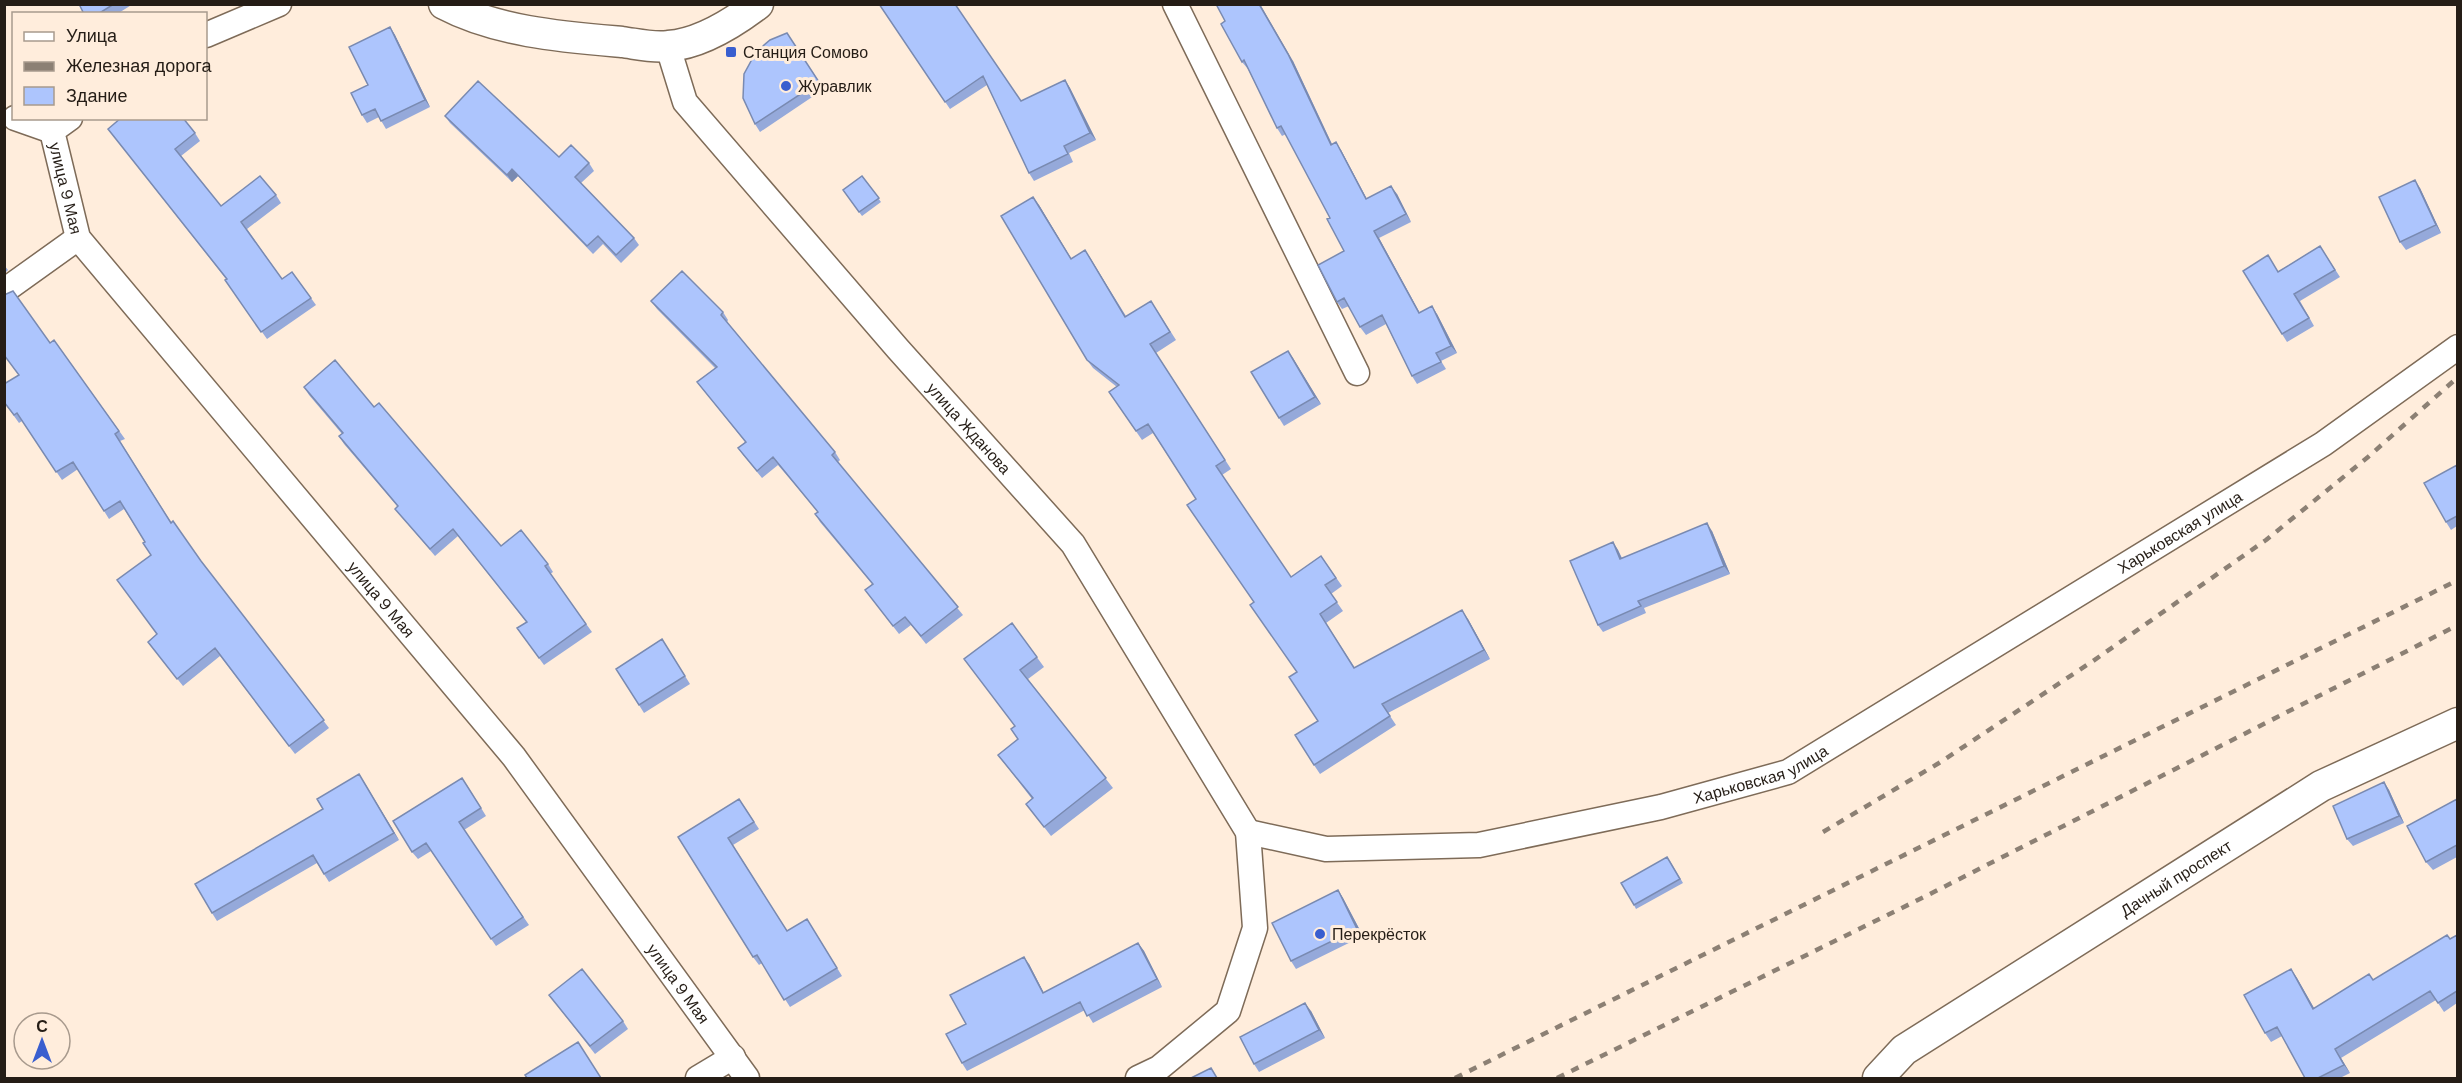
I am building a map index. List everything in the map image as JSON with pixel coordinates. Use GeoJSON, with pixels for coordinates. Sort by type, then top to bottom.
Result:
{"type":"FeatureCollection","features":[{"type":"Feature","properties":{"kind":"street"},"geometry":{"type":"LineString","coordinates":[[207,35],[279,4]]}},
{"type":"Feature","properties":{"kind":"street"},"geometry":{"type":"LineString","coordinates":[[444,4],[463,14],[524,30],[591,40],[668,46],[716,32],[758,4]]}},
{"type":"Feature","properties":{"kind":"street"},"geometry":{"type":"LineString","coordinates":[[1175,4],[1357,373]]}},
{"type":"Feature","properties":{"kind":"street","name":"улица Жданова"},"geometry":{"type":"LineString","coordinates":[[668,46],[686,102],[898,349],[1073,544],[1248,832]]}},
{"type":"Feature","properties":{"kind":"street"},"geometry":{"type":"LineString","coordinates":[[27,120],[61,125]]}},
{"type":"Feature","properties":{"kind":"street","name":"улица 9 Мая"},"geometry":{"type":"LineString","coordinates":[[61,125],[78,238],[514,757],[747,1078]]}},
{"type":"Feature","properties":{"kind":"street"},"geometry":{"type":"LineString","coordinates":[[4,291],[78,238]]}},
{"type":"Feature","properties":{"kind":"street","name":"Харьковская улица"},"geometry":{"type":"LineString","coordinates":[[1248,832],[1326,849],[1479,845],[1661,807],[1788,772],[2323,444],[2457,347]]}},
{"type":"Feature","properties":{"kind":"street","name":"Дачный проспект"},"geometry":{"type":"LineString","coordinates":[[1878,1078],[1904,1050],[2321,786],[2457,723]]}},
{"type":"Feature","properties":{"kind":"street"},"geometry":{"type":"LineString","coordinates":[[1138,1078],[1160,1068],[1228,1011],[1254,928],[1248,832]]}},
{"type":"Feature","properties":{"kind":"street"},"geometry":{"type":"LineString","coordinates":[[698,1078],[733,1057]]}},
{"type":"Feature","properties":{"kind":"building"},"geometry":{"type":"Polygon","coordinates":[[[79,4],[114,4],[101,12],[83,12],[79,4]]]}},
{"type":"Feature","properties":{"kind":"building"},"geometry":{"type":"Polygon","coordinates":[[[879,4],[955,4],[1021,101],[1065,80],[1090,133],[1064,146],[1068,154],[1029,173],[983,76],[945,102],[879,4]]]}},
{"type":"Feature","properties":{"kind":"building"},"geometry":{"type":"Polygon","coordinates":[[[1216,4],[1259,4],[1288,54],[1331,145],[1336,142],[1366,199],[1391,186],[1406,214],[1374,231],[1419,313],[1432,306],[1451,346],[1436,353],[1441,362],[1412,376],[1382,315],[1360,327],[1344,298],[1337,302],[1318,265],[1344,251],[1327,219],[1330,218],[1281,126],[1277,128],[1244,60],[1242,62],[1221,24],[1225,21],[1216,4]]]}},
{"type":"Feature","properties":{"kind":"building"},"geometry":{"type":"Polygon","coordinates":[[[390,27],[425,100],[381,121],[375,109],[362,115],[351,93],[368,85],[349,47],[390,27]]]}},
{"type":"Feature","properties":{"kind":"building","name":"Журавлик"},"geometry":{"type":"Polygon","coordinates":[[[787,33],[819,82],[755,124],[743,98],[744,74],[756,52],[770,40],[787,33]]]}},
{"type":"Feature","properties":{"kind":"building"},"geometry":{"type":"Polygon","coordinates":[[[478,81],[559,157],[571,145],[589,163],[575,177],[634,238],[616,255],[598,236],[587,246],[512,169],[507,175],[445,116],[478,81]]]}},
{"type":"Feature","properties":{"kind":"building"},"geometry":{"type":"Polygon","coordinates":[[[119,120],[185,120],[195,133],[175,149],[221,206],[260,176],[276,195],[241,222],[282,279],[292,272],[311,298],[261,332],[225,280],[227,279],[108,129],[119,120]]]}},
{"type":"Feature","properties":{"kind":"building"},"geometry":{"type":"Polygon","coordinates":[[[862,176],[879,198],[859,212],[843,190],[862,176]]]}},
{"type":"Feature","properties":{"kind":"building"},"geometry":{"type":"Polygon","coordinates":[[[2415,180],[2436,225],[2400,242],[2379,197],[2415,180]]]}},
{"type":"Feature","properties":{"kind":"building"},"geometry":{"type":"Polygon","coordinates":[[[1033,197],[1071,259],[1085,250],[1125,317],[1151,301],[1170,332],[1150,344],[1225,460],[1216,466],[1291,577],[1321,556],[1336,578],[1325,585],[1337,602],[1320,614],[1354,668],[1462,610],[1484,650],[1382,704],[1390,716],[1314,765],[1295,735],[1318,721],[1289,677],[1297,672],[1250,605],[1254,602],[1187,505],[1196,499],[1148,424],[1136,431],[1109,392],[1119,385],[1087,360],[1001,216],[1033,197]]]}},
{"type":"Feature","properties":{"kind":"building"},"geometry":{"type":"Polygon","coordinates":[[[2320,246],[2335,270],[2294,294],[2309,318],[2282,334],[2243,271],[2268,255],[2278,272],[2320,246]]]}},
{"type":"Feature","properties":{"kind":"building"},"geometry":{"type":"Polygon","coordinates":[[[682,271],[723,312],[721,315],[835,452],[832,455],[958,607],[921,636],[905,617],[893,626],[865,590],[873,584],[815,514],[818,512],[773,457],[757,471],[738,448],[746,442],[697,382],[717,367],[651,301],[682,271]]]}},
{"type":"Feature","properties":{"kind":"building"},"geometry":{"type":"Polygon","coordinates":[[[13,291],[50,343],[54,340],[119,431],[115,434],[171,523],[173,521],[201,561],[324,720],[289,746],[215,648],[177,679],[148,642],[157,634],[117,580],[151,555],[143,543],[145,542],[120,501],[104,511],[73,462],[56,472],[17,413],[14,415],[4,402],[4,384],[19,375],[4,355],[4,295],[13,291]]]}},
{"type":"Feature","properties":{"kind":"building"},"geometry":{"type":"Polygon","coordinates":[[[1288,351],[1315,397],[1279,418],[1251,372],[1288,351]]]}},
{"type":"Feature","properties":{"kind":"building"},"geometry":{"type":"Polygon","coordinates":[[[335,360],[374,407],[379,403],[501,546],[521,530],[548,564],[545,566],[586,624],[539,658],[517,628],[527,622],[453,529],[430,549],[395,509],[398,506],[339,436],[343,433],[304,387],[335,360]]]}},
{"type":"Feature","properties":{"kind":"building"},"geometry":{"type":"Polygon","coordinates":[[[2457,465],[2457,516],[2446,522],[2424,483],[2457,465]]]}},
{"type":"Feature","properties":{"kind":"building"},"geometry":{"type":"Polygon","coordinates":[[[1707,523],[1724,566],[1638,601],[1641,606],[1598,625],[1570,561],[1613,542],[1620,559],[1707,523]]]}},
{"type":"Feature","properties":{"kind":"building"},"geometry":{"type":"Polygon","coordinates":[[[1012,623],[1037,657],[1020,670],[1106,778],[1044,827],[1026,804],[1033,798],[998,755],[1018,739],[1011,729],[1015,726],[964,659],[1012,623]]]}},
{"type":"Feature","properties":{"kind":"building"},"geometry":{"type":"Polygon","coordinates":[[[662,639],[685,676],[639,705],[616,669],[662,639]]]}},
{"type":"Feature","properties":{"kind":"building"},"geometry":{"type":"Polygon","coordinates":[[[359,774],[394,833],[324,874],[313,855],[212,913],[195,884],[323,809],[317,799],[359,774]]]}},
{"type":"Feature","properties":{"kind":"building"},"geometry":{"type":"Polygon","coordinates":[[[462,778],[481,808],[459,822],[523,917],[491,939],[426,843],[412,852],[393,821],[462,778]]]}},
{"type":"Feature","properties":{"kind":"building"},"geometry":{"type":"Polygon","coordinates":[[[2384,782],[2399,816],[2347,839],[2333,806],[2384,782]]]}},
{"type":"Feature","properties":{"kind":"building"},"geometry":{"type":"Polygon","coordinates":[[[739,799],[754,822],[728,838],[787,931],[807,919],[837,968],[784,1000],[757,955],[753,957],[678,837],[739,799]]]}},
{"type":"Feature","properties":{"kind":"building"},"geometry":{"type":"Polygon","coordinates":[[[2457,799],[2457,845],[2426,862],[2407,826],[2457,799]]]}},
{"type":"Feature","properties":{"kind":"building"},"geometry":{"type":"Polygon","coordinates":[[[1667,857],[1680,879],[1634,905],[1621,883],[1667,857]]]}},
{"type":"Feature","properties":{"kind":"building","name":"Перекрёсток"},"geometry":{"type":"Polygon","coordinates":[[[1338,890],[1357,929],[1291,961],[1272,923],[1338,890]]]}},
{"type":"Feature","properties":{"kind":"building"},"geometry":{"type":"Polygon","coordinates":[[[2447,935],[2450,939],[2457,935],[2457,991],[2438,1003],[2430,991],[2335,1049],[2344,1065],[2318,1078],[2305,1078],[2277,1027],[2265,1033],[2244,995],[2291,969],[2313,1009],[2369,974],[2373,980],[2447,935]]]}},
{"type":"Feature","properties":{"kind":"building"},"geometry":{"type":"Polygon","coordinates":[[[1138,943],[1157,979],[1087,1016],[1080,1002],[962,1063],[946,1034],[966,1024],[950,995],[1024,957],[1043,993],[1138,943]]]}},
{"type":"Feature","properties":{"kind":"building"},"geometry":{"type":"Polygon","coordinates":[[[582,969],[623,1021],[590,1046],[549,995],[582,969]]]}},
{"type":"Feature","properties":{"kind":"building"},"geometry":{"type":"Polygon","coordinates":[[[1305,1003],[1319,1030],[1254,1064],[1240,1037],[1305,1003]]]}},
{"type":"Feature","properties":{"kind":"building"},"geometry":{"type":"Polygon","coordinates":[[[578,1042],[601,1078],[527,1078],[525,1075],[578,1042]]]}},
{"type":"Feature","properties":{"kind":"building"},"geometry":{"type":"Polygon","coordinates":[[[1211,1068],[1217,1078],[1191,1078],[1211,1068]]]}},
{"type":"Feature","properties":{"kind":"railway"},"geometry":{"type":"LineString","coordinates":[[1823,832],[1939,763],[2093,661],[2266,540],[2368,457],[2458,377]]}},
{"type":"Feature","properties":{"kind":"railway"},"geometry":{"type":"LineString","coordinates":[[1455,1078],[2458,580]]}},
{"type":"Feature","properties":{"kind":"railway"},"geometry":{"type":"LineString","coordinates":[[1557,1078],[1924,897],[2458,625]]}},
{"type":"Feature","properties":{"kind":"place","name":"Станция Сомово"},"geometry":{"type":"Point","coordinates":[731,52]}},
{"type":"Feature","properties":{"kind":"place","name":"Журавлик"},"geometry":{"type":"Point","coordinates":[786,86]}},
{"type":"Feature","properties":{"kind":"place","name":"Перекрёсток"},"geometry":{"type":"Point","coordinates":[1320,934]}}]}
